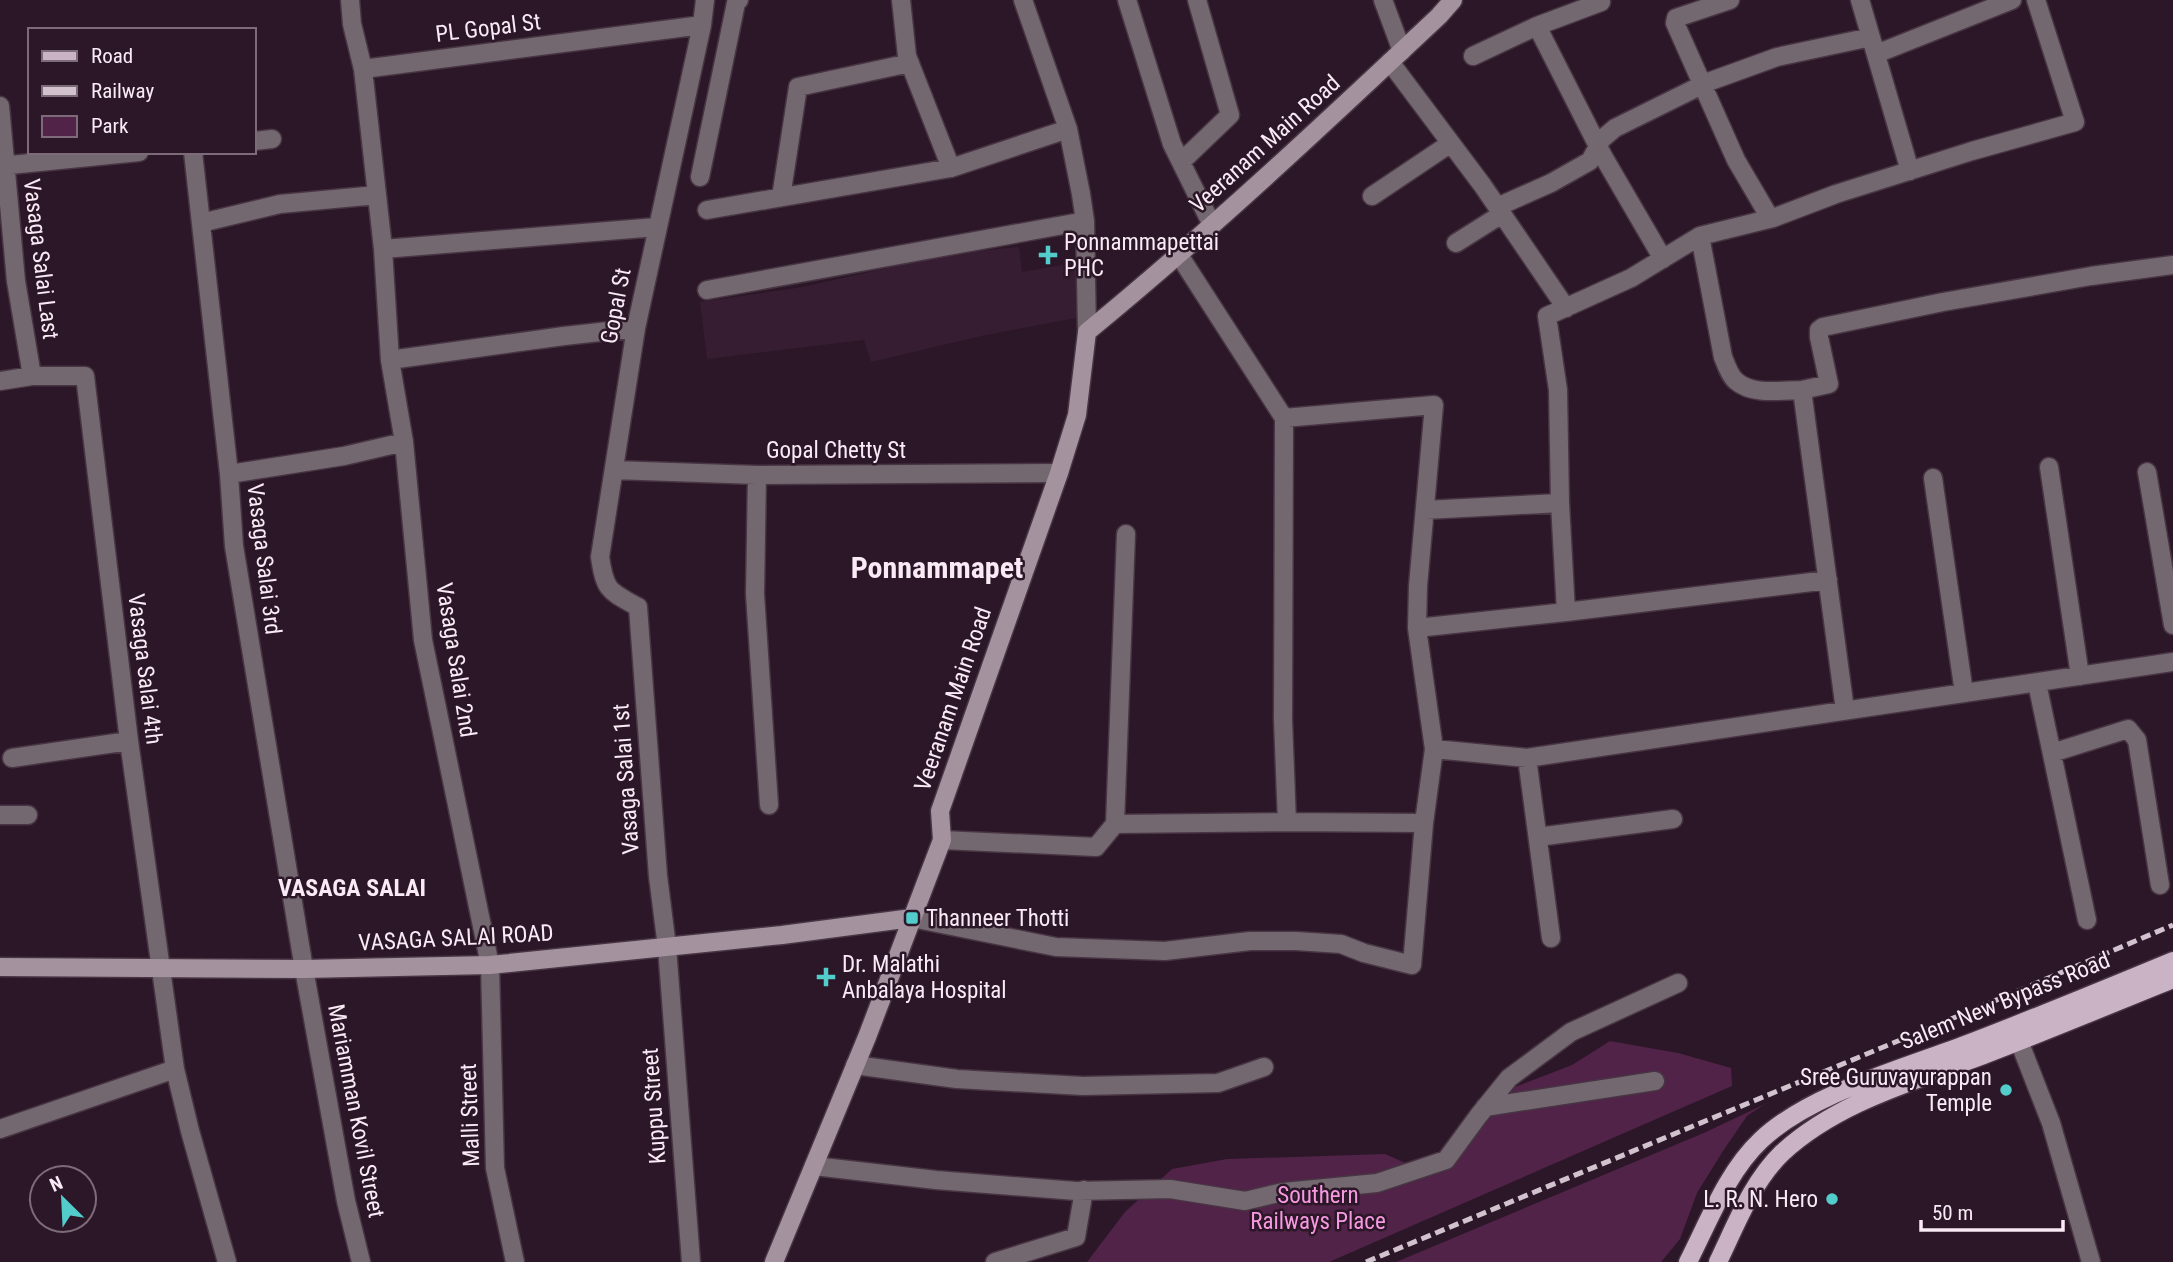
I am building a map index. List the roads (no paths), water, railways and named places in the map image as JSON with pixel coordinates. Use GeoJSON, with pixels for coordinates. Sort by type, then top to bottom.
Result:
{"type":"FeatureCollection","features":[{"type":"Feature","properties":{"kind":"main road","name":"Veeranam Main Road"},"geometry":{"type":"LineString","coordinates":[[774,1262],[855,1065],[942,840],[940,811],[1077,415],[1087,332],[1179,255],[1311,136],[1439,16],[1451,1]]}},
{"type":"Feature","properties":{"kind":"main road","name":"VASAGA SALAI ROAD"},"geometry":{"type":"LineString","coordinates":[[0,967],[304,969],[490,965],[912,918]]}},
{"type":"Feature","properties":{"kind":"main road","name":"Salem New Bypass Road"},"geometry":{"type":"LineString","coordinates":[[1688,1262],[1743,1160],[1761,1139],[1783,1122],[1835,1094],[2014,1026],[2173,961]]}},
{"type":"Feature","properties":{"kind":"main road","name":"Salem New Bypass Road"},"geometry":{"type":"LineString","coordinates":[[1718,1262],[1761,1177],[1782,1154],[1802,1138],[1857,1104],[2173,979]]}},
{"type":"Feature","properties":{"kind":"street","name":"Vasaga Salai 2nd"},"geometry":{"type":"LineString","coordinates":[[350,0],[352,24],[363,69],[383,249],[390,360],[404,442],[424,640],[490,965]]}},
{"type":"Feature","properties":{"kind":"street","name":"Gopal St"},"geometry":{"type":"LineString","coordinates":[[638,607],[611,592],[603,576],[600,557],[636,328],[702,25],[705,0]]}},
{"type":"Feature","properties":{"kind":"street"},"geometry":{"type":"LineString","coordinates":[[700,177],[736,3],[739,0]]}},
{"type":"Feature","properties":{"kind":"street"},"geometry":{"type":"LineString","coordinates":[[901,0],[907,56],[951,168]]}},
{"type":"Feature","properties":{"kind":"street"},"geometry":{"type":"LineString","coordinates":[[1023,0],[1068,129],[1085,221],[1087,332]]}},
{"type":"Feature","properties":{"kind":"street"},"geometry":{"type":"LineString","coordinates":[[1127,0],[1172,144],[1212,225]]}},
{"type":"Feature","properties":{"kind":"street"},"geometry":{"type":"LineString","coordinates":[[1181,162],[1230,115],[1197,0]]}},
{"type":"Feature","properties":{"kind":"street"},"geometry":{"type":"LineString","coordinates":[[1383,0],[1396,57],[1451,143],[1566,308]]}},
{"type":"Feature","properties":{"kind":"street"},"geometry":{"type":"LineString","coordinates":[[1730,0],[1676,18],[1675,23],[1736,160],[1770,218]]}},
{"type":"Feature","properties":{"kind":"street"},"geometry":{"type":"LineString","coordinates":[[1860,0],[1910,171]]}},
{"type":"Feature","properties":{"kind":"street"},"geometry":{"type":"LineString","coordinates":[[1455,243],[1499,211],[1590,161],[1602,139],[1615,128],[1703,85],[1777,57],[1873,45],[2012,0]]}},
{"type":"Feature","properties":{"kind":"street"},"geometry":{"type":"LineString","coordinates":[[1566,612],[1558,390],[1547,316],[1631,278],[1700,236],[1770,218],[1910,171],[2075,122],[2036,0]]}},
{"type":"Feature","properties":{"kind":"street"},"geometry":{"type":"LineString","coordinates":[[1472,55],[1537,26],[1601,2]]}},
{"type":"Feature","properties":{"kind":"street","name":"PL Gopal St"},"geometry":{"type":"LineString","coordinates":[[363,69],[702,25]]}},
{"type":"Feature","properties":{"kind":"street"},"geometry":{"type":"LineString","coordinates":[[1537,26],[1598,146],[1663,259]]}},
{"type":"Feature","properties":{"kind":"street"},"geometry":{"type":"LineString","coordinates":[[781,197],[798,87],[910,63]]}},
{"type":"Feature","properties":{"kind":"street","name":"Vasaga Salai Last"},"geometry":{"type":"LineString","coordinates":[[0,106],[8,281],[32,376]]}},
{"type":"Feature","properties":{"kind":"street"},"geometry":{"type":"LineString","coordinates":[[707,210],[951,168],[1068,129]]}},
{"type":"Feature","properties":{"kind":"street"},"geometry":{"type":"LineString","coordinates":[[256,141],[272,139]]}},
{"type":"Feature","properties":{"kind":"street"},"geometry":{"type":"LineString","coordinates":[[1372,196],[1451,143]]}},
{"type":"Feature","properties":{"kind":"street"},"geometry":{"type":"LineString","coordinates":[[2,166],[119,154]]}},
{"type":"Feature","properties":{"kind":"street","name":"Vasaga Salai 3rd"},"geometry":{"type":"LineString","coordinates":[[193,154],[229,474],[234,546],[304,969]]}},
{"type":"Feature","properties":{"kind":"street"},"geometry":{"type":"LineString","coordinates":[[201,223],[280,204],[377,195]]}},
{"type":"Feature","properties":{"kind":"street"},"geometry":{"type":"LineString","coordinates":[[707,290],[1085,221]]}},
{"type":"Feature","properties":{"kind":"street"},"geometry":{"type":"LineString","coordinates":[[383,249],[657,227]]}},
{"type":"Feature","properties":{"kind":"street"},"geometry":{"type":"LineString","coordinates":[[1700,236],[1723,357],[1736,381],[1760,390],[1802,390],[1829,384],[1818,337],[1819,330],[1823,327],[1956,299],[2173,265]]}},
{"type":"Feature","properties":{"kind":"street"},"geometry":{"type":"LineString","coordinates":[[1179,255],[1284,418],[1283,720],[1287,822]]}},
{"type":"Feature","properties":{"kind":"street"},"geometry":{"type":"LineString","coordinates":[[390,360],[636,328]]}},
{"type":"Feature","properties":{"kind":"street"},"geometry":{"type":"LineString","coordinates":[[0,381],[32,376]]}},
{"type":"Feature","properties":{"kind":"street","name":"Vasaga Salai 4th"},"geometry":{"type":"LineString","coordinates":[[32,376],[85,376],[129,741],[175,1069],[227,1262]]}},
{"type":"Feature","properties":{"kind":"street"},"geometry":{"type":"LineString","coordinates":[[1802,390],[1845,710]]}},
{"type":"Feature","properties":{"kind":"street"},"geometry":{"type":"LineString","coordinates":[[912,918],[1056,947],[1165,951],[1296,940],[1341,944],[1364,953],[1412,965],[1424,823],[1434,749],[1417,628],[1434,405],[1284,418]]}},
{"type":"Feature","properties":{"kind":"street"},"geometry":{"type":"LineString","coordinates":[[229,474],[345,456],[404,442]]}},
{"type":"Feature","properties":{"kind":"street"},"geometry":{"type":"LineString","coordinates":[[2049,467],[2080,676]]}},
{"type":"Feature","properties":{"kind":"street","name":"Gopal Chetty St"},"geometry":{"type":"LineString","coordinates":[[614,470],[757,475],[1059,473]]}},
{"type":"Feature","properties":{"kind":"street"},"geometry":{"type":"LineString","coordinates":[[2147,472],[2173,625]]}},
{"type":"Feature","properties":{"kind":"street"},"geometry":{"type":"LineString","coordinates":[[757,475],[755,594],[769,804]]}},
{"type":"Feature","properties":{"kind":"street"},"geometry":{"type":"LineString","coordinates":[[1933,478],[1964,693]]}},
{"type":"Feature","properties":{"kind":"street"},"geometry":{"type":"LineString","coordinates":[[1425,510],[1560,503]]}},
{"type":"Feature","properties":{"kind":"street"},"geometry":{"type":"LineString","coordinates":[[942,840],[1096,847],[1115,824],[1126,534]]}},
{"type":"Feature","properties":{"kind":"street"},"geometry":{"type":"LineString","coordinates":[[1417,628],[1828,580]]}},
{"type":"Feature","properties":{"kind":"street","name":"Vasaga Salai 1st"},"geometry":{"type":"LineString","coordinates":[[638,607],[658,876],[667,947]]}},
{"type":"Feature","properties":{"kind":"street"},"geometry":{"type":"LineString","coordinates":[[1434,749],[1527,758],[2173,662]]}},
{"type":"Feature","properties":{"kind":"street"},"geometry":{"type":"LineString","coordinates":[[2037,683],[2087,920]]}},
{"type":"Feature","properties":{"kind":"street"},"geometry":{"type":"LineString","coordinates":[[2052,753],[2128,729],[2137,740],[2160,885]]}},
{"type":"Feature","properties":{"kind":"street"},"geometry":{"type":"LineString","coordinates":[[12,758],[129,741]]}},
{"type":"Feature","properties":{"kind":"street"},"geometry":{"type":"LineString","coordinates":[[1527,758],[1551,938]]}},
{"type":"Feature","properties":{"kind":"street"},"geometry":{"type":"LineString","coordinates":[[0,815],[28,815]]}},
{"type":"Feature","properties":{"kind":"street"},"geometry":{"type":"LineString","coordinates":[[1538,837],[1673,819]]}},
{"type":"Feature","properties":{"kind":"street"},"geometry":{"type":"LineString","coordinates":[[1115,824],[1424,823]]}},
{"type":"Feature","properties":{"kind":"street","name":"Kuppu Street"},"geometry":{"type":"LineString","coordinates":[[667,947],[691,1262]]}},
{"type":"Feature","properties":{"kind":"street","name":"Malli Street"},"geometry":{"type":"LineString","coordinates":[[490,965],[495,1168],[515,1262]]}},
{"type":"Feature","properties":{"kind":"street","name":"Mariamman Kovil Street"},"geometry":{"type":"LineString","coordinates":[[304,969],[346,1201],[360,1262]]}},
{"type":"Feature","properties":{"kind":"street"},"geometry":{"type":"LineString","coordinates":[[814,1166],[936,1180],[1084,1190],[1170,1189],[1245,1201],[1283,1192],[1377,1183],[1446,1160],[1509,1078],[1572,1032],[1678,983]]}},
{"type":"Feature","properties":{"kind":"street"},"geometry":{"type":"LineString","coordinates":[[2019,1041],[2051,1123],[2091,1262]]}},
{"type":"Feature","properties":{"kind":"street"},"geometry":{"type":"LineString","coordinates":[[855,1065],[957,1079],[1083,1086],[1217,1083],[1264,1067]]}},
{"type":"Feature","properties":{"kind":"street"},"geometry":{"type":"LineString","coordinates":[[0,1129],[175,1069]]}},
{"type":"Feature","properties":{"kind":"street"},"geometry":{"type":"LineString","coordinates":[[1485,1107],[1655,1081]]}},
{"type":"Feature","properties":{"kind":"street"},"geometry":{"type":"LineString","coordinates":[[995,1262],[1076,1237],[1084,1190]]}},
{"type":"Feature","properties":{"kind":"railway"},"geometry":{"type":"LineString","coordinates":[[1366,1262],[2173,925]]}},
{"type":"Feature","properties":{"kind":"place","name":"Ponnammapettai PHC"},"geometry":{"type":"Point","coordinates":[1048,255]}},
{"type":"Feature","properties":{"kind":"place","name":"Thanneer Thotti"},"geometry":{"type":"Point","coordinates":[912,918]}},
{"type":"Feature","properties":{"kind":"place","name":"Dr. Malathi Anbalaya Hospital"},"geometry":{"type":"Point","coordinates":[826,977]}},
{"type":"Feature","properties":{"kind":"place","name":"Sree Guruvayurappan Temple"},"geometry":{"type":"Point","coordinates":[2006,1090]}},
{"type":"Feature","properties":{"kind":"place","name":"L. R. N. Hero"},"geometry":{"type":"Point","coordinates":[1832,1199]}},
{"type":"Feature","properties":{"kind":"district","name":"Ponnammapet"},"geometry":{"type":"Point","coordinates":[937,567]}},
{"type":"Feature","properties":{"kind":"district","name":"VASAGA SALAI"},"geometry":{"type":"Point","coordinates":[352,888]}},
{"type":"Feature","properties":{"kind":"park label","name":"Southern Railways Place"},"geometry":{"type":"Point","coordinates":[1318,1208]}}]}
